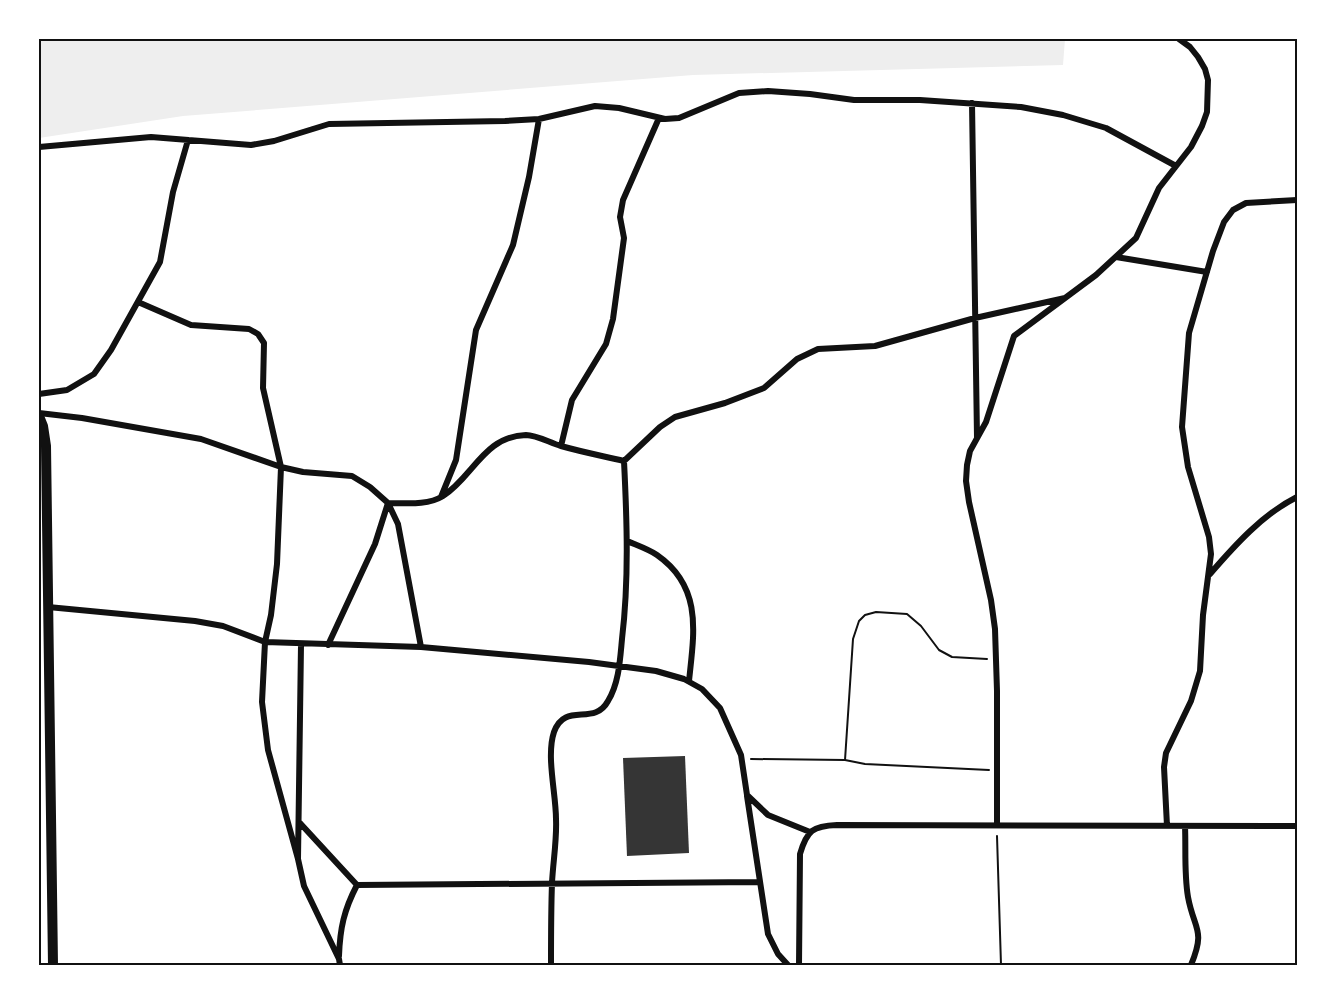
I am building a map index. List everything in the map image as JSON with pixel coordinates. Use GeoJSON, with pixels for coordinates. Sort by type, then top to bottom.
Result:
{"type":"FeatureCollection","features":[{"type":"Feature","properties":{"kind":"street"},"geometry":{"type":"LineString","coordinates":[[997,825],[996,660],[990,600],[978,550],[966,481],[970,451],[986,422],[1014,336],[1065,298],[1136,238],[1159,188],[1191,147],[1202,126],[1207,112],[1209,80],[1202,62],[1190,47],[1179,39]]}},
{"type":"Feature","properties":{"kind":"street"},"geometry":{"type":"LineString","coordinates":[[39,147],[138,137],[251,145],[274,141],[329,124],[505,122],[539,119],[595,106],[619,108],[659,118],[679,118],[722,99],[751,91],[810,94],[854,100],[920,100],[1021,107],[1063,115],[1106,128],[1176,166]]}},
{"type":"Feature","properties":{"kind":"street"},"geometry":{"type":"LineString","coordinates":[[972,103],[977,438]]}},
{"type":"Feature","properties":{"kind":"street"},"geometry":{"type":"LineString","coordinates":[[561,446],[572,400],[606,344],[613,319],[624,238],[620,217],[623,200],[659,118]]}},
{"type":"Feature","properties":{"kind":"street"},"geometry":{"type":"LineString","coordinates":[[441,498],[456,460],[476,330],[513,245],[529,177],[539,119]]}},
{"type":"Feature","properties":{"kind":"street"},"geometry":{"type":"LineString","coordinates":[[39,394],[67,390],[94,374],[111,350],[160,262],[173,192],[188,140]]}},
{"type":"Feature","properties":{"kind":"street"},"geometry":{"type":"LineString","coordinates":[[1167,825],[1164,767],[1166,753],[1191,701],[1200,671],[1203,615],[1209,575],[1209,537],[1188,466],[1182,427],[1189,333],[1224,222],[1233,210],[1246,203],[1297,200]]}},
{"type":"Feature","properties":{"kind":"street"},"geometry":{"type":"LineString","coordinates":[[1116,257],[1207,272]]}},
{"type":"Feature","properties":{"kind":"street"},"geometry":{"type":"LineString","coordinates":[[551,965],[556,820],[552,754],[554,734],[560,721],[571,714],[594,715],[606,705],[614,690],[626,605],[627,541],[624,461],[660,427],[675,417],[725,403],[764,388],[796,359],[818,349],[875,346],[975,318],[1065,298]]}},
{"type":"Feature","properties":{"kind":"street"},"geometry":{"type":"LineString","coordinates":[[138,302],[191,325],[249,329],[258,334],[264,343],[263,388],[281,467],[277,564],[271,615],[265,642],[262,702],[268,750],[304,886],[340,962]]}},
{"type":"Feature","properties":{"kind":"street"},"geometry":{"type":"LineString","coordinates":[[53,965],[46,446],[39,415],[82,418],[201,439],[281,467],[303,472],[352,476],[388,503],[398,524],[421,647]]}},
{"type":"Feature","properties":{"kind":"street"},"geometry":{"type":"LineString","coordinates":[[388,503],[420,503],[441,498],[464,479],[482,454],[511,437],[528,435],[561,446],[624,461]]}},
{"type":"Feature","properties":{"kind":"street"},"geometry":{"type":"LineString","coordinates":[[1209,575],[1251,531],[1275,510],[1297,497]]}},
{"type":"Feature","properties":{"kind":"street"},"geometry":{"type":"LineString","coordinates":[[328,645],[375,544],[388,503]]}},
{"type":"Feature","properties":{"kind":"street"},"geometry":{"type":"LineString","coordinates":[[627,541],[655,554],[675,570],[685,586],[693,611],[689,681]]}},
{"type":"Feature","properties":{"kind":"street"},"geometry":{"type":"LineString","coordinates":[[48,607],[195,621],[224,626],[265,642],[301,645],[421,647],[619,666],[656,671],[689,681],[702,689],[720,708],[742,759],[768,934],[778,954],[788,965]]}},
{"type":"Feature","properties":{"kind":"street"},"geometry":{"type":"LineString","coordinates":[[298,859],[301,645]]}},
{"type":"Feature","properties":{"kind":"street"},"geometry":{"type":"LineString","coordinates":[[747,795],[768,815],[810,832]]}},
{"type":"Feature","properties":{"kind":"street"},"geometry":{"type":"LineString","coordinates":[[299,822],[357,885],[760,882]]}},
{"type":"Feature","properties":{"kind":"street"},"geometry":{"type":"LineString","coordinates":[[799,965],[800,854],[810,832],[817,827],[837,825],[1297,826]]}},
{"type":"Feature","properties":{"kind":"street"},"geometry":{"type":"LineString","coordinates":[[1185,826],[1188,898],[1199,933],[1198,946],[1191,965]]}},
{"type":"Feature","properties":{"kind":"street"},"geometry":{"type":"LineString","coordinates":[[340,962],[340,933],[346,906],[357,885]]}},
{"type":"Feature","properties":{"kind":"path"},"geometry":{"type":"LineString","coordinates":[[845,760],[853,639],[859,621],[865,615],[876,612],[907,614],[921,626],[939,650],[952,657],[996,660]]}},
{"type":"Feature","properties":{"kind":"path"},"geometry":{"type":"LineString","coordinates":[[742,759],[845,760],[865,764],[997,770]]}},
{"type":"Feature","properties":{"kind":"path"},"geometry":{"type":"LineString","coordinates":[[997,825],[1001,965]]}},
{"type":"Feature","properties":{"kind":"shaded area"},"geometry":{"type":"Polygon","coordinates":[[[39,39],[1065,39],[1063,65],[693,75],[183,116],[39,138],[39,39]]]}},
{"type":"Feature","properties":{"kind":"building"},"geometry":{"type":"Polygon","coordinates":[[[685,756],[689,853],[627,856],[623,758],[685,756]]]}}]}
